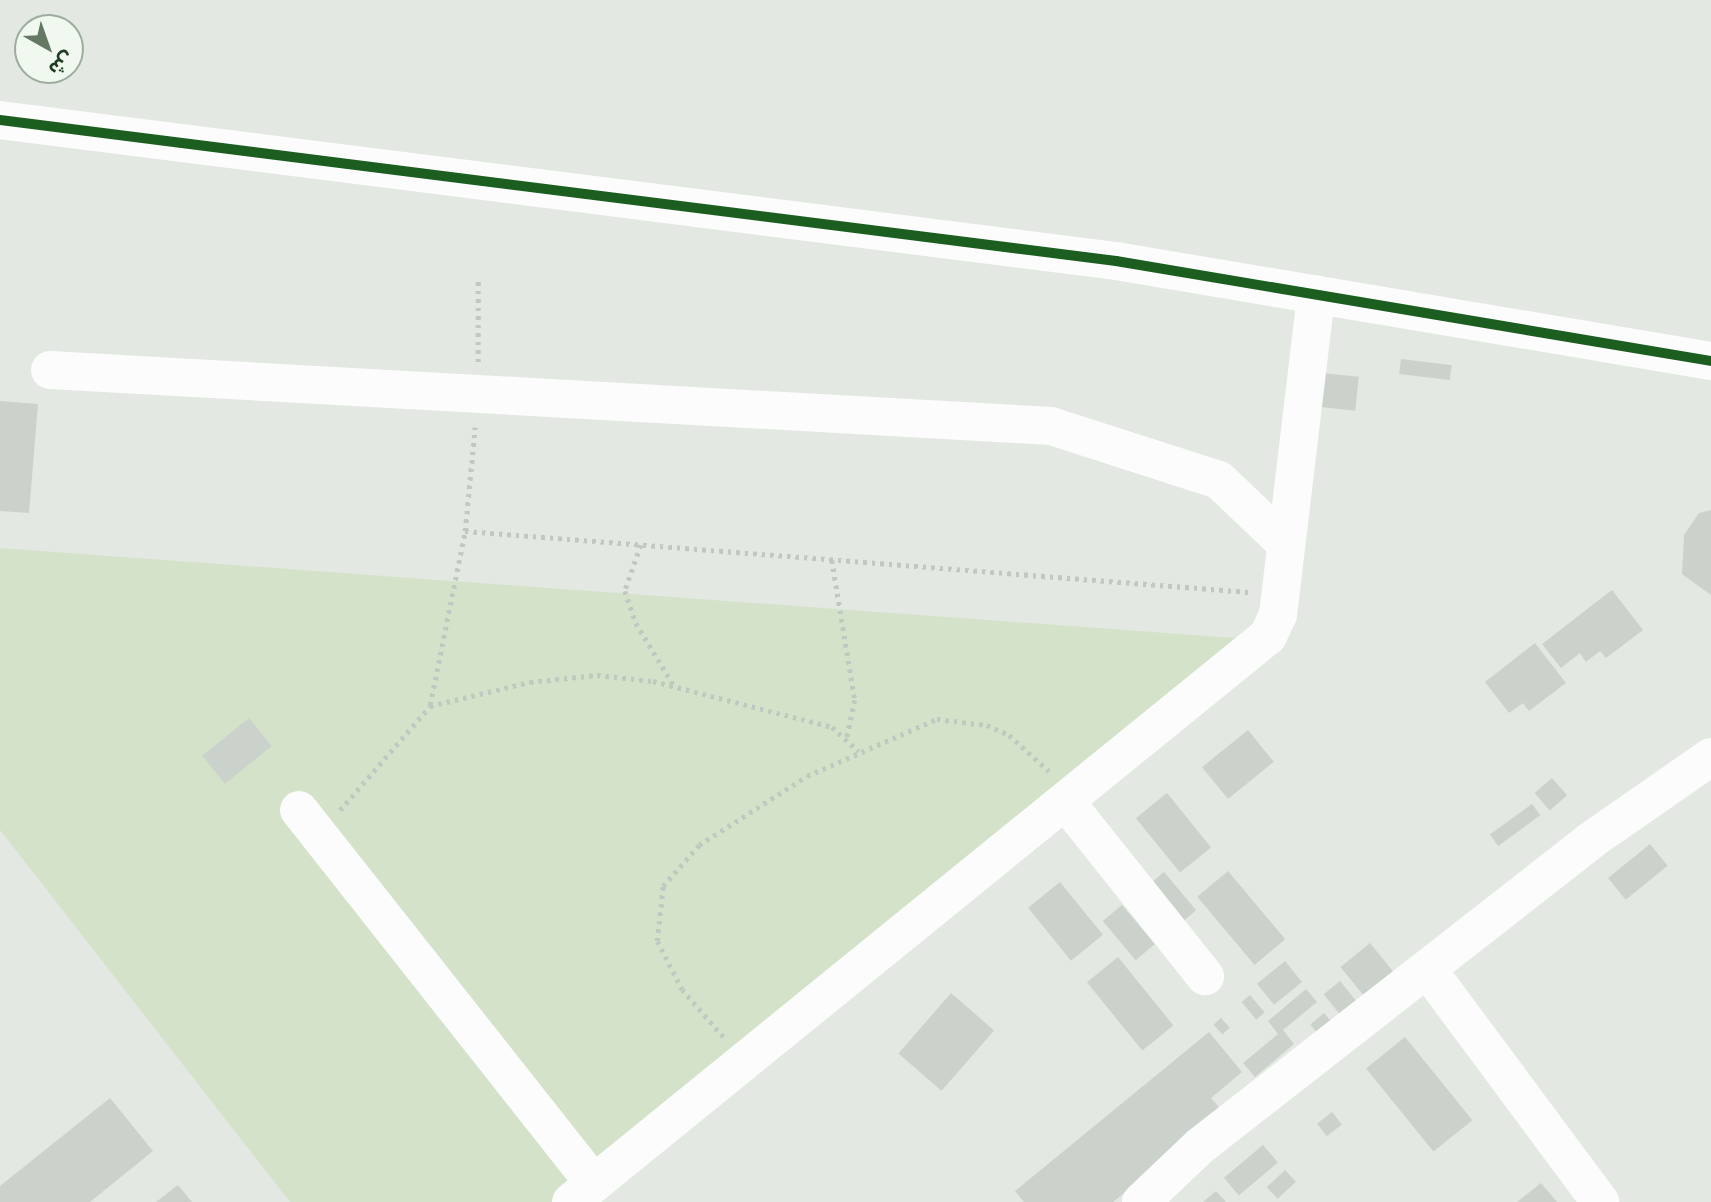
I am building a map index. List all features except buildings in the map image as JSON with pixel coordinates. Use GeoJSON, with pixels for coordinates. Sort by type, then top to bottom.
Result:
{"type":"FeatureCollection","features":[{"type":"Feature","properties":{"kind":"street"},"geometry":{"type":"LineString","coordinates":[[0,120],[1102,259],[1711,361]]}},
{"type":"Feature","properties":{"kind":"street"},"geometry":{"type":"LineString","coordinates":[[309,822],[582,1193],[1253,654],[1278,615],[1315,294]]}},
{"type":"Feature","properties":{"kind":"street"},"geometry":{"type":"LineString","coordinates":[[50,370],[1051,426],[1219,480],[1285,544]]}},
{"type":"Feature","properties":{"kind":"street"},"geometry":{"type":"LineString","coordinates":[[1141,1202],[1200,1146],[1641,802],[1711,757]]}},
{"type":"Feature","properties":{"kind":"street"},"geometry":{"type":"LineString","coordinates":[[1066,802],[1205,976]]}},
{"type":"Feature","properties":{"kind":"street"},"geometry":{"type":"LineString","coordinates":[[1428,970],[1600,1202]]}},
{"type":"Feature","properties":{"kind":"path"},"geometry":{"type":"LineString","coordinates":[[430,706],[465,531],[478,396],[478,281]]}},
{"type":"Feature","properties":{"kind":"path"},"geometry":{"type":"LineString","coordinates":[[465,531],[1280,594]]}},
{"type":"Feature","properties":{"kind":"path"},"geometry":{"type":"LineString","coordinates":[[641,545],[627,575],[627,599],[674,687]]}},
{"type":"Feature","properties":{"kind":"path"},"geometry":{"type":"LineString","coordinates":[[832,560],[855,700],[847,737]]}},
{"type":"Feature","properties":{"kind":"path"},"geometry":{"type":"LineString","coordinates":[[309,822],[430,706],[497,687],[586,676],[674,687],[814,722],[847,737],[859,751]]}},
{"type":"Feature","properties":{"kind":"path"},"geometry":{"type":"LineString","coordinates":[[744,1061],[666,967],[656,913],[663,886],[699,845],[766,800],[859,751],[937,719],[987,725],[1030,749],[1066,802]]}},
{"type":"Feature","properties":{"kind":"green space"},"geometry":{"type":"Polygon","coordinates":[[[0,548],[1262,640],[564,1202],[290,1202],[0,830],[0,548]]]}},
{"type":"Feature","properties":{"kind":"cycle path"},"geometry":{"type":"LineString","coordinates":[[0,120],[1116,261],[1711,361]]}}]}
